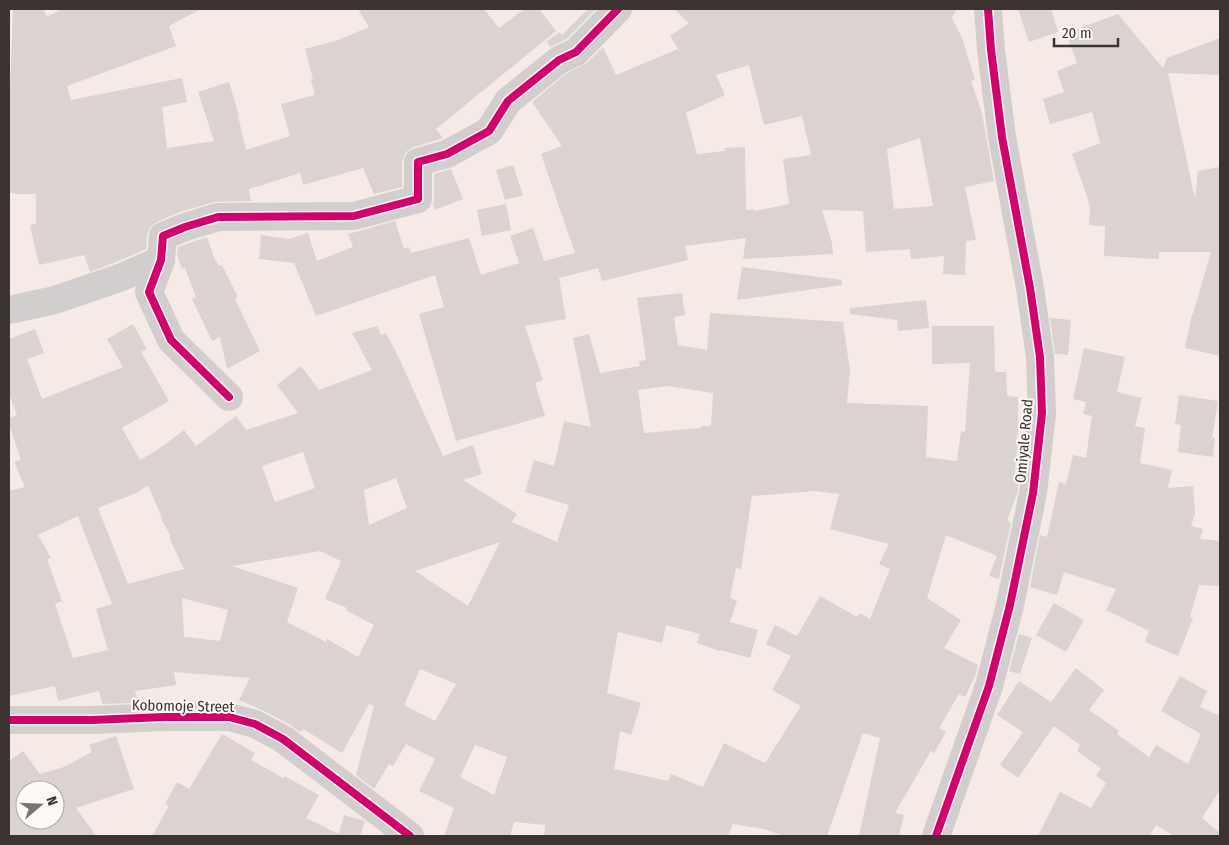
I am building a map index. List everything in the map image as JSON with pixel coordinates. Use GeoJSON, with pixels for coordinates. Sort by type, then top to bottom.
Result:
{"type":"FeatureCollection","features":[{"type":"Feature","properties":{"kind":"street"},"geometry":{"type":"LineString","coordinates":[[229,397],[171,340],[149,292],[161,260],[163,236],[185,226],[218,217],[354,216],[418,199],[418,162],[447,154],[489,131],[508,101],[559,60],[576,52],[618,9]]}},
{"type":"Feature","properties":{"kind":"street","name":"Omiyale Road"},"geometry":{"type":"LineString","coordinates":[[936,836],[989,686],[1008,614],[1033,492],[1042,413],[1040,357],[1033,305],[1002,137],[988,9]]}},
{"type":"Feature","properties":{"kind":"street"},"geometry":{"type":"LineString","coordinates":[[9,310],[55,300],[122,277],[161,260]]}},
{"type":"Feature","properties":{"kind":"street","name":"Kobomoje Street"},"geometry":{"type":"LineString","coordinates":[[9,720],[229,717],[255,724],[283,739],[410,836]]}},
{"type":"Feature","properties":{"kind":"building"},"geometry":{"type":"Polygon","coordinates":[[[13,9],[43,9],[47,17],[62,9],[201,9],[169,26],[176,46],[67,86],[71,100],[182,78],[187,102],[162,107],[167,148],[214,141],[198,92],[229,82],[246,150],[290,136],[281,104],[315,95],[305,49],[338,40],[369,27],[358,9],[484,9],[499,28],[524,9],[539,9],[556,31],[436,129],[443,138],[414,147],[406,152],[402,162],[402,187],[374,194],[363,168],[303,185],[300,173],[249,189],[251,201],[214,202],[180,212],[157,222],[150,227],[147,235],[146,249],[90,272],[84,255],[39,265],[30,225],[36,224],[36,194],[9,193],[9,92],[13,9]]]}},
{"type":"Feature","properties":{"kind":"building"},"geometry":{"type":"Polygon","coordinates":[[[588,9],[596,9],[567,39],[550,47],[547,41],[560,32],[562,35],[588,9]]]}},
{"type":"Feature","properties":{"kind":"building"},"geometry":{"type":"Polygon","coordinates":[[[674,9],[957,9],[952,18],[962,38],[975,80],[971,81],[982,113],[994,181],[965,187],[976,240],[966,241],[965,275],[943,274],[944,256],[911,259],[910,249],[866,252],[863,211],[822,210],[832,243],[833,254],[743,259],[746,238],[685,246],[688,260],[602,281],[598,268],[559,278],[566,319],[525,326],[543,380],[535,383],[545,416],[456,441],[419,314],[444,307],[435,275],[316,316],[294,263],[259,259],[261,235],[289,239],[308,233],[317,261],[353,247],[348,234],[395,221],[404,249],[409,247],[411,253],[469,238],[481,275],[519,263],[510,236],[533,228],[544,261],[575,253],[541,154],[562,146],[532,102],[567,73],[587,63],[603,47],[616,75],[678,49],[670,36],[689,23],[674,9]],[[749,65],[716,75],[725,95],[686,113],[697,154],[725,151],[725,148],[745,147],[746,210],[754,209],[754,211],[789,204],[783,159],[811,155],[802,116],[764,125],[749,65]],[[920,138],[887,149],[894,209],[933,206],[920,138]]]}},
{"type":"Feature","properties":{"kind":"building"},"geometry":{"type":"Polygon","coordinates":[[[1018,9],[1051,9],[1058,32],[1029,42],[1018,9]]]}},
{"type":"Feature","properties":{"kind":"building"},"geometry":{"type":"Polygon","coordinates":[[[1118,14],[1163,68],[1167,58],[1220,38],[1220,75],[1168,73],[1195,199],[1198,171],[1220,167],[1220,356],[1185,348],[1192,314],[1211,252],[1159,252],[1159,259],[1104,256],[1105,226],[1089,225],[1090,208],[1072,154],[1100,143],[1092,112],[1050,124],[1043,99],[1064,92],[1057,71],[1077,63],[1066,33],[1118,14]]]}},
{"type":"Feature","properties":{"kind":"building"},"geometry":{"type":"Polygon","coordinates":[[[513,165],[523,195],[505,200],[496,170],[513,165]]]}},
{"type":"Feature","properties":{"kind":"building"},"geometry":{"type":"Polygon","coordinates":[[[451,169],[463,199],[435,210],[433,204],[434,174],[451,169]]]}},
{"type":"Feature","properties":{"kind":"building"},"geometry":{"type":"Polygon","coordinates":[[[506,204],[511,230],[482,236],[477,210],[506,204]]]}},
{"type":"Feature","properties":{"kind":"building"},"geometry":{"type":"Polygon","coordinates":[[[207,237],[215,260],[219,266],[222,265],[238,297],[235,299],[260,351],[227,369],[220,337],[212,341],[192,299],[196,297],[185,268],[182,269],[177,255],[178,247],[207,237]]]}},
{"type":"Feature","properties":{"kind":"building"},"geometry":{"type":"Polygon","coordinates":[[[742,267],[842,280],[842,285],[737,300],[742,267]]]}},
{"type":"Feature","properties":{"kind":"building"},"geometry":{"type":"Polygon","coordinates":[[[682,293],[685,315],[674,317],[678,345],[707,350],[710,313],[843,322],[850,371],[847,403],[928,406],[926,457],[957,461],[961,431],[965,432],[970,363],[932,364],[932,326],[994,326],[995,372],[1006,372],[1007,395],[1018,397],[1018,422],[1020,423],[1016,442],[1018,442],[1014,481],[1018,483],[1018,491],[1007,521],[1011,523],[999,579],[989,576],[997,556],[946,535],[927,598],[961,620],[944,648],[978,665],[965,697],[959,694],[939,728],[946,732],[934,753],[931,751],[895,813],[904,815],[899,836],[859,836],[880,738],[863,733],[827,836],[784,836],[764,829],[733,824],[728,836],[544,836],[545,825],[514,822],[510,836],[444,836],[454,808],[419,791],[435,759],[406,744],[393,766],[389,764],[374,789],[356,775],[374,706],[369,704],[342,753],[303,729],[301,732],[298,731],[291,725],[239,700],[250,678],[174,672],[176,685],[135,691],[138,701],[131,703],[102,704],[99,691],[58,701],[55,686],[9,696],[9,491],[25,487],[14,462],[21,460],[9,424],[9,418],[17,415],[9,394],[9,339],[35,329],[44,353],[27,359],[42,399],[123,367],[107,339],[133,324],[147,349],[141,352],[169,401],[122,428],[140,460],[184,430],[196,446],[236,416],[246,430],[298,413],[277,385],[301,366],[319,390],[372,370],[352,333],[377,326],[381,335],[386,333],[399,358],[443,456],[473,445],[482,474],[463,480],[517,514],[512,522],[557,542],[569,505],[525,492],[534,460],[554,466],[564,421],[591,427],[573,338],[589,334],[600,373],[640,366],[639,361],[646,360],[637,298],[682,293]],[[668,386],[638,390],[644,433],[701,428],[701,426],[711,426],[713,393],[668,386]],[[303,452],[262,466],[275,502],[315,488],[303,452]],[[396,478],[364,490],[369,525],[407,508],[396,478]],[[148,485],[136,493],[98,508],[128,584],[184,569],[148,485]],[[814,491],[752,496],[741,569],[736,568],[730,598],[737,601],[730,622],[758,630],[750,658],[697,643],[700,634],[666,625],[662,643],[618,632],[607,693],[641,703],[631,735],[620,731],[614,769],[668,781],[671,774],[703,787],[724,743],[765,763],[801,706],[772,690],[791,656],[766,644],[775,625],[797,636],[820,596],[857,617],[860,613],[870,619],[890,569],[879,564],[889,544],[830,529],[839,494],[814,491]],[[78,516],[38,535],[51,558],[47,559],[62,601],[55,604],[73,658],[108,650],[96,609],[112,604],[78,516]],[[500,542],[415,571],[468,606],[500,542]],[[320,551],[232,566],[298,588],[287,622],[326,642],[327,639],[358,657],[374,625],[346,610],[347,608],[325,599],[341,561],[320,551]],[[182,598],[184,637],[220,641],[228,610],[182,598]],[[420,669],[404,705],[435,721],[456,684],[420,669]],[[475,745],[460,777],[494,795],[507,757],[475,745]]]}},
{"type":"Feature","properties":{"kind":"building"},"geometry":{"type":"Polygon","coordinates":[[[926,300],[929,328],[898,331],[897,320],[850,314],[850,308],[926,300]]]}},
{"type":"Feature","properties":{"kind":"building"},"geometry":{"type":"Polygon","coordinates":[[[1050,318],[1071,320],[1068,355],[1055,354],[1050,318]]]}},
{"type":"Feature","properties":{"kind":"building"},"geometry":{"type":"Polygon","coordinates":[[[1084,348],[1125,357],[1117,392],[1142,398],[1135,426],[1145,428],[1140,463],[1172,470],[1168,488],[1193,486],[1195,514],[1191,526],[1203,529],[1200,539],[1220,541],[1220,586],[1199,585],[1190,617],[1193,618],[1178,656],[1145,642],[1149,631],[1106,610],[1116,589],[1064,572],[1057,595],[1030,587],[1040,535],[1047,537],[1059,482],[1066,484],[1073,455],[1086,458],[1092,416],[1083,414],[1086,402],[1073,399],[1084,348]]]}},
{"type":"Feature","properties":{"kind":"building"},"geometry":{"type":"Polygon","coordinates":[[[1179,395],[1218,401],[1212,438],[1215,438],[1213,457],[1178,452],[1181,425],[1175,424],[1179,395]]]}},
{"type":"Feature","properties":{"kind":"building"},"geometry":{"type":"Polygon","coordinates":[[[1054,603],[1084,620],[1066,652],[1036,635],[1054,603]]]}},
{"type":"Feature","properties":{"kind":"building"},"geometry":{"type":"Polygon","coordinates":[[[1019,634],[1032,638],[1020,674],[1009,671],[1019,634]]]}},
{"type":"Feature","properties":{"kind":"building"},"geometry":{"type":"Polygon","coordinates":[[[1076,668],[1104,690],[1089,710],[1119,731],[1117,734],[1149,757],[1156,745],[1188,764],[1201,734],[1161,711],[1180,676],[1207,691],[1200,707],[1220,716],[1220,790],[1202,818],[1220,833],[1220,836],[1174,836],[1156,825],[1149,836],[1038,836],[1060,792],[1091,808],[1106,783],[1096,775],[1101,768],[1077,751],[1080,745],[1054,726],[1018,778],[1000,765],[1023,732],[997,715],[1019,681],[1051,702],[1076,668]]]}},
{"type":"Feature","properties":{"kind":"building"},"geometry":{"type":"Polygon","coordinates":[[[222,734],[255,753],[251,760],[319,795],[306,818],[339,834],[344,815],[365,821],[360,836],[152,836],[169,806],[165,804],[177,782],[189,789],[222,734]]]}},
{"type":"Feature","properties":{"kind":"building"},"geometry":{"type":"Polygon","coordinates":[[[116,736],[134,789],[76,808],[96,836],[9,836],[9,761],[23,751],[40,774],[64,767],[92,752],[89,745],[116,736]]]}},
{"type":"Feature","properties":{"kind":"cycle path"},"geometry":{"type":"LineString","coordinates":[[229,397],[171,340],[149,292],[161,260],[163,236],[218,217],[354,216],[418,199],[418,162],[447,154],[489,131],[508,101],[559,60],[576,52],[618,9]]}},
{"type":"Feature","properties":{"kind":"cycle path"},"geometry":{"type":"LineString","coordinates":[[936,836],[989,686],[1010,605],[1033,493],[1042,413],[1040,357],[1030,288],[1002,137],[988,9]]}},
{"type":"Feature","properties":{"kind":"cycle path"},"geometry":{"type":"LineString","coordinates":[[9,720],[229,717],[255,724],[283,739],[410,836]]}}]}
